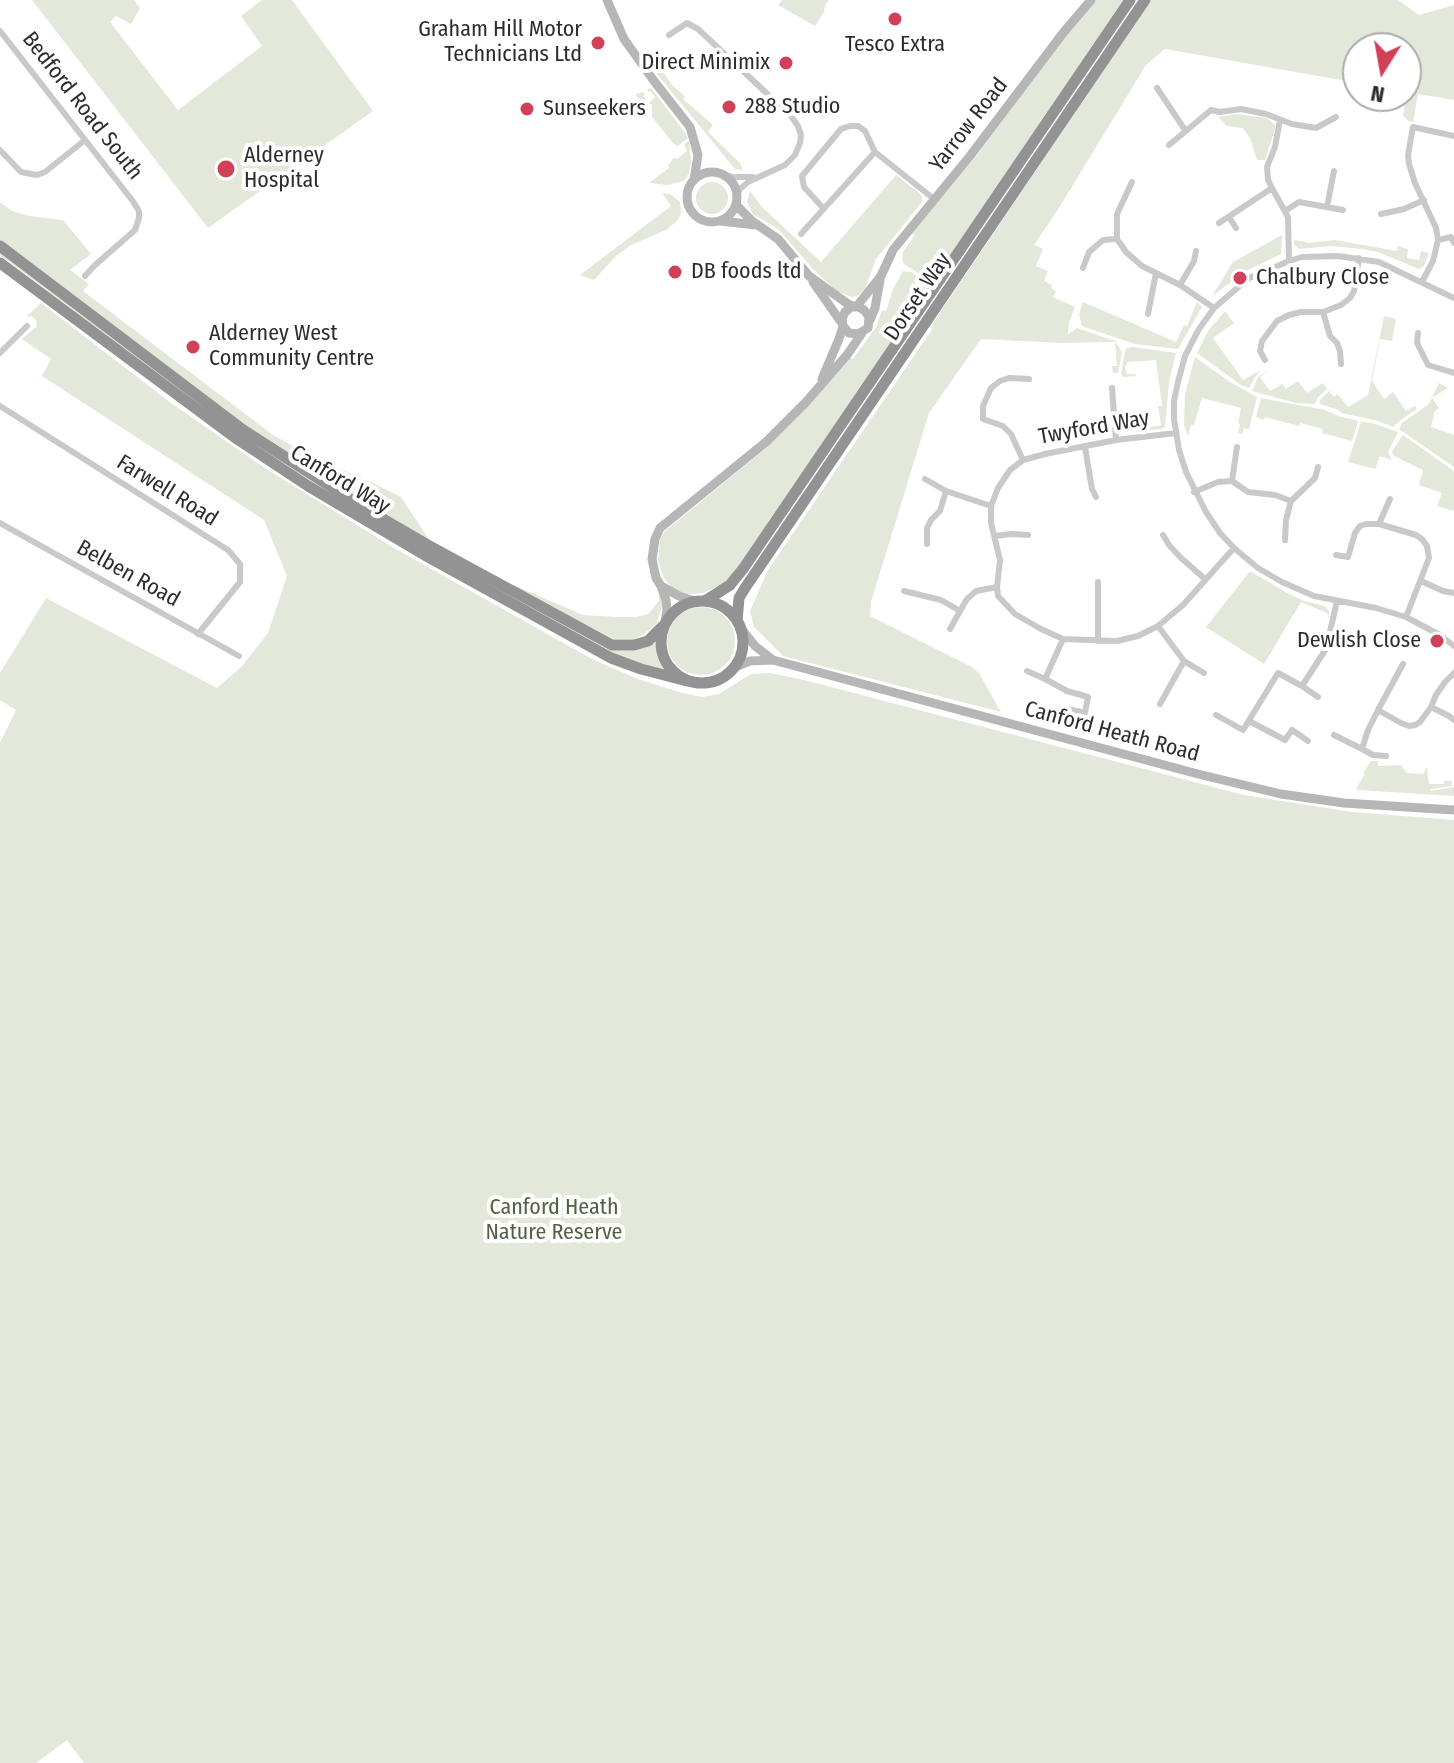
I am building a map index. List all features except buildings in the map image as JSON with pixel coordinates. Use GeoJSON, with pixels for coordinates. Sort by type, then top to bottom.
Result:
{"type":"FeatureCollection","features":[{"type":"Feature","properties":{"kind":"highway","name":"Dorset Way"},"geometry":{"type":"LineString","coordinates":[[700,601],[730,585],[743,569],[1130,0]]}},
{"type":"Feature","properties":{"kind":"highway","name":"Dorset Way"},"geometry":{"type":"LineString","coordinates":[[739,624],[739,598],[745,588],[1145,0]]}},
{"type":"Feature","properties":{"kind":"highway","name":"Canford Way"},"geometry":{"type":"LineString","coordinates":[[0,246],[243,430],[426,544],[612,645],[634,645],[648,641],[664,624]]}},
{"type":"Feature","properties":{"kind":"highway","name":"Canford Way"},"geometry":{"type":"LineString","coordinates":[[0,263],[225,430],[308,486],[428,557],[611,658],[687,681]]}},
{"type":"Feature","properties":{"kind":"highway"},"geometry":{"type":"LineString","coordinates":[[700,601],[718,604],[729,611],[739,624],[743,637],[743,648],[735,667],[714,682],[700,684],[687,681],[673,672],[663,659],[660,643],[664,624],[677,608],[700,601]]}},
{"type":"Feature","properties":{"kind":"street"},"geometry":{"type":"LineString","coordinates":[[607,0],[624,39],[690,127],[698,155],[694,180],[688,193],[690,209],[699,219],[706,221],[759,226]]}},
{"type":"Feature","properties":{"kind":"street","name":"Yarrow Road"},"geometry":{"type":"LineString","coordinates":[[870,321],[881,276],[893,250],[1091,0]]}},
{"type":"Feature","properties":{"kind":"street"},"geometry":{"type":"LineString","coordinates":[[669,35],[687,23],[698,29],[791,116],[801,135],[795,155],[785,165],[757,177],[740,189],[731,214],[720,221]]}},
{"type":"Feature","properties":{"kind":"street","name":"Bedford Road South"},"geometry":{"type":"LineString","coordinates":[[0,31],[136,205],[139,218],[135,230],[85,276]]}},
{"type":"Feature","properties":{"kind":"street"},"geometry":{"type":"LineString","coordinates":[[1157,88],[1185,130]]}},
{"type":"Feature","properties":{"kind":"street"},"geometry":{"type":"LineString","coordinates":[[1163,98],[1172,91]]}},
{"type":"Feature","properties":{"kind":"street"},"geometry":{"type":"LineString","coordinates":[[1169,145],[1211,110],[1241,109],[1316,128],[1336,117]]}},
{"type":"Feature","properties":{"kind":"street"},"geometry":{"type":"LineString","coordinates":[[1280,120],[1267,167],[1268,180],[1288,217],[1289,261]]}},
{"type":"Feature","properties":{"kind":"street"},"geometry":{"type":"LineString","coordinates":[[1328,123],[1333,132]]}},
{"type":"Feature","properties":{"kind":"street"},"geometry":{"type":"LineString","coordinates":[[1405,124],[1454,136]]}},
{"type":"Feature","properties":{"kind":"street"},"geometry":{"type":"LineString","coordinates":[[823,208],[804,187],[802,176],[841,129],[850,126],[858,126],[865,131],[875,152],[934,199]]}},
{"type":"Feature","properties":{"kind":"street"},"geometry":{"type":"LineString","coordinates":[[1413,127],[1409,164],[1436,228],[1438,240],[1433,261],[1422,282]]}},
{"type":"Feature","properties":{"kind":"street"},"geometry":{"type":"LineString","coordinates":[[0,150],[21,172],[37,175],[85,140]]}},
{"type":"Feature","properties":{"kind":"street"},"geometry":{"type":"LineString","coordinates":[[801,234],[875,152]]}},
{"type":"Feature","properties":{"kind":"street"},"geometry":{"type":"LineString","coordinates":[[698,155],[707,168],[728,178],[734,185],[737,200],[759,226],[778,239],[809,276],[849,333],[862,333]]}},
{"type":"Feature","properties":{"kind":"street"},"geometry":{"type":"LineString","coordinates":[[1327,207],[1334,171]]}},
{"type":"Feature","properties":{"kind":"street"},"geometry":{"type":"LineString","coordinates":[[694,180],[705,173],[757,177]]}},
{"type":"Feature","properties":{"kind":"street"},"geometry":{"type":"LineString","coordinates":[[1132,182],[1117,214],[1117,239],[1133,259],[1214,308]]}},
{"type":"Feature","properties":{"kind":"street"},"geometry":{"type":"LineString","coordinates":[[1219,223],[1272,188]]}},
{"type":"Feature","properties":{"kind":"street"},"geometry":{"type":"LineString","coordinates":[[1381,214],[1393,207],[1404,209],[1424,200]]}},
{"type":"Feature","properties":{"kind":"street"},"geometry":{"type":"LineString","coordinates":[[1285,211],[1299,202],[1343,210]]}},
{"type":"Feature","properties":{"kind":"street"},"geometry":{"type":"LineString","coordinates":[[1229,217],[1236,228]]}},
{"type":"Feature","properties":{"kind":"street"},"geometry":{"type":"LineString","coordinates":[[1438,240],[1453,237]]}},
{"type":"Feature","properties":{"kind":"street"},"geometry":{"type":"LineString","coordinates":[[1083,268],[1087,257],[1103,240],[1117,239]]}},
{"type":"Feature","properties":{"kind":"street"},"geometry":{"type":"LineString","coordinates":[[1180,285],[1194,261],[1196,251]]}},
{"type":"Feature","properties":{"kind":"street"},"geometry":{"type":"LineString","coordinates":[[1076,253],[1087,257]]}},
{"type":"Feature","properties":{"kind":"street"},"geometry":{"type":"LineString","coordinates":[[1454,298],[1379,262],[1319,256],[1289,261],[1249,278],[1214,308],[1188,351],[1174,401],[1176,433],[1194,492],[1220,533],[1234,548],[1258,568],[1282,582],[1314,596],[1406,617],[1454,646]]}},
{"type":"Feature","properties":{"kind":"street"},"geometry":{"type":"LineString","coordinates":[[1265,360],[1260,351],[1262,341],[1277,321],[1301,312],[1323,312],[1350,298],[1359,258]]}},
{"type":"Feature","properties":{"kind":"street"},"geometry":{"type":"LineString","coordinates":[[1148,314],[1156,273]]}},
{"type":"Feature","properties":{"kind":"street"},"geometry":{"type":"LineString","coordinates":[[664,624],[666,600],[652,559],[660,528],[751,456],[806,402],[868,328],[870,321],[864,310],[848,304],[809,276]]}},
{"type":"Feature","properties":{"kind":"street","name":"Yarrow Road"},"geometry":{"type":"LineString","coordinates":[[856,306],[881,276]]}},
{"type":"Feature","properties":{"kind":"street"},"geometry":{"type":"LineString","coordinates":[[819,386],[839,339],[845,312],[856,306]]}},
{"type":"Feature","properties":{"kind":"street"},"geometry":{"type":"LineString","coordinates":[[1323,312],[1330,336],[1340,351],[1341,364]]}},
{"type":"Feature","properties":{"kind":"street"},"geometry":{"type":"LineString","coordinates":[[0,353],[27,326]]}},
{"type":"Feature","properties":{"kind":"street"},"geometry":{"type":"LineString","coordinates":[[1418,333],[1417,343],[1428,365],[1454,373]]}},
{"type":"Feature","properties":{"kind":"street"},"geometry":{"type":"LineString","coordinates":[[983,419],[983,406],[991,388],[1009,378],[1029,379]]}},
{"type":"Feature","properties":{"kind":"street"},"geometry":{"type":"LineString","coordinates":[[1112,388],[1116,440]]}},
{"type":"Feature","properties":{"kind":"street","name":"Farwell Road"},"geometry":{"type":"LineString","coordinates":[[0,406],[228,550],[240,564],[240,582],[198,634]]}},
{"type":"Feature","properties":{"kind":"street"},"geometry":{"type":"LineString","coordinates":[[972,419],[983,419],[1003,426],[1011,434],[1023,460]]}},
{"type":"Feature","properties":{"kind":"street","name":"Twyford Way"},"geometry":{"type":"LineString","coordinates":[[991,506],[1010,470],[1023,460],[1116,440],[1176,433]]}},
{"type":"Feature","properties":{"kind":"street"},"geometry":{"type":"LineString","coordinates":[[1085,447],[1096,497]]}},
{"type":"Feature","properties":{"kind":"street"},"geometry":{"type":"LineString","coordinates":[[1232,481],[1237,447]]}},
{"type":"Feature","properties":{"kind":"street"},"geometry":{"type":"LineString","coordinates":[[1285,540],[1291,501],[1315,478],[1318,467]]}},
{"type":"Feature","properties":{"kind":"street"},"geometry":{"type":"LineString","coordinates":[[925,479],[946,491],[991,506],[991,523],[1000,560],[998,596],[1015,614],[1063,639],[1117,641],[1138,636],[1158,626],[1183,605],[1234,548]]}},
{"type":"Feature","properties":{"kind":"street"},"geometry":{"type":"LineString","coordinates":[[1194,492],[1218,482],[1232,481],[1248,492],[1275,495],[1291,501]]}},
{"type":"Feature","properties":{"kind":"street"},"geometry":{"type":"LineString","coordinates":[[927,544],[927,528],[940,511],[946,491]]}},
{"type":"Feature","properties":{"kind":"street"},"geometry":{"type":"LineString","coordinates":[[1379,524],[1390,499]]}},
{"type":"Feature","properties":{"kind":"street","name":"Belben Road"},"geometry":{"type":"LineString","coordinates":[[0,523],[239,656]]}},
{"type":"Feature","properties":{"kind":"street"},"geometry":{"type":"LineString","coordinates":[[1348,557],[1357,529],[1363,525],[1379,524],[1416,535],[1425,542],[1429,558],[1406,617]]}},
{"type":"Feature","properties":{"kind":"street"},"geometry":{"type":"LineString","coordinates":[[995,536],[1028,535]]}},
{"type":"Feature","properties":{"kind":"street"},"geometry":{"type":"LineString","coordinates":[[1163,535],[1169,545],[1205,579]]}},
{"type":"Feature","properties":{"kind":"street"},"geometry":{"type":"LineString","coordinates":[[1336,555],[1359,560]]}},
{"type":"Feature","properties":{"kind":"street"},"geometry":{"type":"LineString","coordinates":[[1421,581],[1454,593]]}},
{"type":"Feature","properties":{"kind":"street"},"geometry":{"type":"LineString","coordinates":[[1098,582],[1098,641]]}},
{"type":"Feature","properties":{"kind":"street"},"geometry":{"type":"LineString","coordinates":[[661,586],[679,596],[700,601]]}},
{"type":"Feature","properties":{"kind":"street"},"geometry":{"type":"LineString","coordinates":[[950,629],[967,599],[976,591],[997,587]]}},
{"type":"Feature","properties":{"kind":"street"},"geometry":{"type":"LineString","coordinates":[[904,591],[941,600],[960,611]]}},
{"type":"Feature","properties":{"kind":"street"},"geometry":{"type":"LineString","coordinates":[[1302,686],[1326,649],[1337,601]]}},
{"type":"Feature","properties":{"kind":"street","name":"Canford Heath Road"},"geometry":{"type":"LineString","coordinates":[[739,624],[755,646],[773,660]]}},
{"type":"Feature","properties":{"kind":"street"},"geometry":{"type":"LineString","coordinates":[[1158,626],[1184,661],[1204,673]]}},
{"type":"Feature","properties":{"kind":"street"},"geometry":{"type":"LineString","coordinates":[[1045,679],[1063,639]]}},
{"type":"Feature","properties":{"kind":"street","name":"Canford Heath Road"},"geometry":{"type":"LineString","coordinates":[[735,667],[750,661],[773,660],[1281,794],[1344,803],[1452,810]]}},
{"type":"Feature","properties":{"kind":"street"},"geometry":{"type":"LineString","coordinates":[[1160,704],[1184,661]]}},
{"type":"Feature","properties":{"kind":"street"},"geometry":{"type":"LineString","coordinates":[[1362,749],[1368,730],[1403,664]]}},
{"type":"Feature","properties":{"kind":"street"},"geometry":{"type":"LineString","coordinates":[[1269,667],[1318,697]]}},
{"type":"Feature","properties":{"kind":"street"},"geometry":{"type":"LineString","coordinates":[[1027,671],[1067,691],[1088,697],[1085,713],[1068,709]]}},
{"type":"Feature","properties":{"kind":"street"},"geometry":{"type":"LineString","coordinates":[[1216,715],[1243,730],[1278,673]]}},
{"type":"Feature","properties":{"kind":"street"},"geometry":{"type":"LineString","coordinates":[[1378,710],[1409,726],[1420,722],[1454,673]]}},
{"type":"Feature","properties":{"kind":"street"},"geometry":{"type":"LineString","coordinates":[[1165,696],[1175,702]]}},
{"type":"Feature","properties":{"kind":"street"},"geometry":{"type":"LineString","coordinates":[[1431,707],[1454,720]]}},
{"type":"Feature","properties":{"kind":"street"},"geometry":{"type":"LineString","coordinates":[[1249,721],[1285,740],[1292,730],[1308,741]]}},
{"type":"Feature","properties":{"kind":"street"},"geometry":{"type":"LineString","coordinates":[[1334,735],[1373,755],[1386,756]]}},
{"type":"Feature","properties":{"kind":"green space","name":"Alderney Hospital"},"geometry":{"type":"Polygon","coordinates":[[[32,0],[134,0],[140,8],[131,24],[116,16],[110,22],[178,110],[262,46],[241,16],[262,0],[292,0],[373,111],[208,228],[32,0]]]}},
{"type":"Feature","properties":{"kind":"green space"},"geometry":{"type":"Polygon","coordinates":[[[782,0],[829,0],[815,26],[778,5],[782,0]]]}},
{"type":"Feature","properties":{"kind":"green space"},"geometry":{"type":"Polygon","coordinates":[[[1095,0],[1123,0],[932,282],[904,264],[903,252],[914,236],[912,233],[978,154],[1095,0]]]}},
{"type":"Feature","properties":{"kind":"green space"},"geometry":{"type":"Polygon","coordinates":[[[1151,0],[1398,0],[1419,15],[1454,5],[1454,100],[1422,95],[1422,32],[1342,32],[1342,80],[1165,49],[1146,65],[1034,245],[1043,249],[1036,266],[1048,271],[1044,281],[1056,291],[1053,297],[1075,307],[1068,334],[1077,328],[1115,341],[1122,352],[1118,373],[1113,373],[1112,366],[1117,366],[1115,342],[981,339],[929,413],[871,602],[870,616],[972,667],[979,673],[1001,712],[783,656],[754,627],[750,611],[768,570],[931,331],[933,323],[1151,0]]]}},
{"type":"Feature","properties":{"kind":"green space"},"geometry":{"type":"Polygon","coordinates":[[[643,50],[649,53],[673,86],[685,96],[683,99],[713,125],[708,132],[740,163],[743,170],[735,169],[657,74],[643,50]]]}},
{"type":"Feature","properties":{"kind":"green space"},"geometry":{"type":"Polygon","coordinates":[[[651,88],[688,138],[678,146],[652,117],[652,105],[637,97],[636,94],[643,92],[649,103],[655,97],[647,90],[651,88]]]}},
{"type":"Feature","properties":{"kind":"green space"},"geometry":{"type":"Polygon","coordinates":[[[1404,112],[1415,112],[1413,122],[1408,121],[1404,112]]]}},
{"type":"Feature","properties":{"kind":"green space"},"geometry":{"type":"Polygon","coordinates":[[[1235,114],[1267,118],[1275,125],[1265,160],[1257,160],[1250,138],[1243,128],[1227,126],[1218,117],[1235,114]]]}},
{"type":"Feature","properties":{"kind":"green space"},"geometry":{"type":"Polygon","coordinates":[[[689,141],[691,161],[684,181],[667,185],[651,183],[669,168],[674,158],[687,151],[684,144],[689,141]]]}},
{"type":"Feature","properties":{"kind":"green space"},"geometry":{"type":"Polygon","coordinates":[[[896,175],[922,196],[922,202],[876,259],[865,289],[852,297],[837,291],[778,229],[753,214],[747,202],[750,191],[762,207],[821,262],[896,175]]]}},
{"type":"Feature","properties":{"kind":"green space"},"geometry":{"type":"Polygon","coordinates":[[[712,182],[723,187],[728,198],[723,209],[712,214],[701,209],[696,198],[701,187],[712,182]]]}},
{"type":"Feature","properties":{"kind":"green space"},"geometry":{"type":"Polygon","coordinates":[[[662,193],[670,194],[680,202],[681,213],[677,221],[666,230],[631,245],[594,280],[580,275],[671,206],[662,193]]]}},
{"type":"Feature","properties":{"kind":"green space"},"geometry":{"type":"Polygon","coordinates":[[[0,202],[12,211],[29,216],[63,220],[91,254],[70,270],[89,284],[83,291],[273,435],[314,458],[401,497],[430,541],[375,511],[237,421],[0,241],[0,202]]]}},
{"type":"Feature","properties":{"kind":"green space"},"geometry":{"type":"Polygon","coordinates":[[[1282,235],[1281,254],[1246,271],[1212,296],[1233,262],[1282,235]]]}},
{"type":"Feature","properties":{"kind":"green space"},"geometry":{"type":"Polygon","coordinates":[[[1294,240],[1307,243],[1335,240],[1397,251],[1398,246],[1408,249],[1407,258],[1419,260],[1421,251],[1429,253],[1424,266],[1419,269],[1378,252],[1362,249],[1331,246],[1299,249],[1294,240]]]}},
{"type":"Feature","properties":{"kind":"green space"},"geometry":{"type":"Polygon","coordinates":[[[0,251],[242,432],[610,648],[633,650],[655,643],[667,669],[664,671],[618,656],[429,553],[311,482],[191,400],[0,255],[0,251]]]}},
{"type":"Feature","properties":{"kind":"green space"},"geometry":{"type":"Polygon","coordinates":[[[903,271],[911,272],[930,285],[735,574],[703,593],[680,593],[671,587],[658,561],[664,532],[765,449],[850,358],[853,359],[876,327],[882,310],[886,311],[903,271]]]}},
{"type":"Feature","properties":{"kind":"green space"},"geometry":{"type":"Polygon","coordinates":[[[1083,302],[1176,342],[1197,302],[1202,307],[1178,349],[1135,344],[1082,326],[1079,314],[1083,302]]]}},
{"type":"Feature","properties":{"kind":"green space","name":"Canford Heath Nature Reserve"},"geometry":{"type":"Polygon","coordinates":[[[41,303],[171,403],[265,468],[394,548],[592,659],[638,679],[702,697],[719,694],[751,674],[770,673],[1244,795],[1352,812],[1454,820],[1454,1763],[84,1763],[67,1740],[36,1763],[0,1763],[0,743],[16,710],[0,700],[0,673],[46,598],[217,688],[242,666],[268,633],[287,576],[264,520],[42,376],[51,359],[22,339],[37,326],[36,320],[26,317],[41,303]]]}},
{"type":"Feature","properties":{"kind":"green space"},"geometry":{"type":"Polygon","coordinates":[[[1225,311],[1234,323],[1213,338],[1243,380],[1261,370],[1249,388],[1197,353],[1208,331],[1225,311]]]}},
{"type":"Feature","properties":{"kind":"green space"},"geometry":{"type":"Polygon","coordinates":[[[1384,316],[1396,319],[1392,341],[1380,339],[1372,381],[1384,399],[1393,392],[1406,411],[1415,406],[1417,409],[1393,427],[1320,404],[1329,391],[1334,397],[1337,394],[1348,407],[1368,395],[1384,316]]]}},
{"type":"Feature","properties":{"kind":"green space"},"geometry":{"type":"Polygon","coordinates":[[[1133,347],[1176,353],[1169,382],[1165,427],[1161,429],[1150,430],[1150,427],[1161,425],[1158,406],[1162,406],[1156,360],[1127,362],[1127,374],[1136,376],[1123,377],[1121,374],[1125,351],[1133,347]]]}},
{"type":"Feature","properties":{"kind":"green space"},"geometry":{"type":"Polygon","coordinates":[[[1195,357],[1257,397],[1249,429],[1244,428],[1242,434],[1238,433],[1241,408],[1202,398],[1188,436],[1184,425],[1185,394],[1195,357]]]}},
{"type":"Feature","properties":{"kind":"green space"},"geometry":{"type":"Polygon","coordinates":[[[1271,368],[1260,377],[1270,391],[1281,383],[1286,389],[1298,381],[1307,393],[1323,383],[1327,389],[1315,404],[1296,403],[1252,391],[1258,377],[1271,368]]]}},
{"type":"Feature","properties":{"kind":"green space"},"geometry":{"type":"Polygon","coordinates":[[[1439,383],[1448,388],[1432,398],[1439,408],[1435,411],[1431,427],[1454,435],[1454,467],[1399,429],[1402,423],[1429,404],[1439,383]]]}},
{"type":"Feature","properties":{"kind":"green space"},"geometry":{"type":"Polygon","coordinates":[[[1261,398],[1325,410],[1356,420],[1352,441],[1300,423],[1299,426],[1256,417],[1261,398]]]}},
{"type":"Feature","properties":{"kind":"green space"},"geometry":{"type":"Polygon","coordinates":[[[1361,422],[1398,432],[1388,452],[1392,460],[1380,456],[1375,469],[1348,462],[1361,422]]]}},
{"type":"Feature","properties":{"kind":"green space"},"geometry":{"type":"Polygon","coordinates":[[[1403,435],[1454,471],[1454,511],[1437,506],[1442,493],[1419,485],[1423,470],[1394,456],[1393,450],[1403,435]]]}},
{"type":"Feature","properties":{"kind":"green space"},"geometry":{"type":"Polygon","coordinates":[[[1250,571],[1289,594],[1325,606],[1329,611],[1329,618],[1327,613],[1301,602],[1264,664],[1206,627],[1250,571]]]}},
{"type":"Feature","properties":{"kind":"green space"},"geometry":{"type":"Polygon","coordinates":[[[495,577],[583,615],[637,617],[648,614],[659,601],[659,592],[662,607],[656,624],[644,634],[634,639],[614,639],[495,577]]]}},
{"type":"Feature","properties":{"kind":"green space"},"geometry":{"type":"Polygon","coordinates":[[[701,607],[725,617],[735,641],[725,665],[701,675],[677,665],[667,641],[677,617],[701,607]]]}},
{"type":"Feature","properties":{"kind":"green space"},"geometry":{"type":"Polygon","coordinates":[[[1371,761],[1378,761],[1378,766],[1401,765],[1407,773],[1423,774],[1427,767],[1429,784],[1452,781],[1452,786],[1430,791],[1454,787],[1454,796],[1357,790],[1371,761]]]}},
{"type":"Feature","properties":{"kind":"place","name":"Tesco Extra"},"geometry":{"type":"Point","coordinates":[895,19]}},
{"type":"Feature","properties":{"kind":"place","name":"Graham Hill Motor Technicians Ltd"},"geometry":{"type":"Point","coordinates":[598,43]}},
{"type":"Feature","properties":{"kind":"place","name":"Direct Minimix"},"geometry":{"type":"Point","coordinates":[786,63]}},
{"type":"Feature","properties":{"kind":"place","name":"288 Studio"},"geometry":{"type":"Point","coordinates":[729,107]}},
{"type":"Feature","properties":{"kind":"place","name":"Sunseekers"},"geometry":{"type":"Point","coordinates":[527,109]}},
{"type":"Feature","properties":{"kind":"place","name":"Alderney Hospital"},"geometry":{"type":"Point","coordinates":[226,169]}},
{"type":"Feature","properties":{"kind":"place","name":"DB foods ltd"},"geometry":{"type":"Point","coordinates":[675,272]}},
{"type":"Feature","properties":{"kind":"place","name":"Chalbury Close"},"geometry":{"type":"Point","coordinates":[1240,278]}},
{"type":"Feature","properties":{"kind":"place","name":"Alderney West Community Centre"},"geometry":{"type":"Point","coordinates":[193,347]}},
{"type":"Feature","properties":{"kind":"place","name":"Dewlish Close"},"geometry":{"type":"Point","coordinates":[1437,641]}}]}
